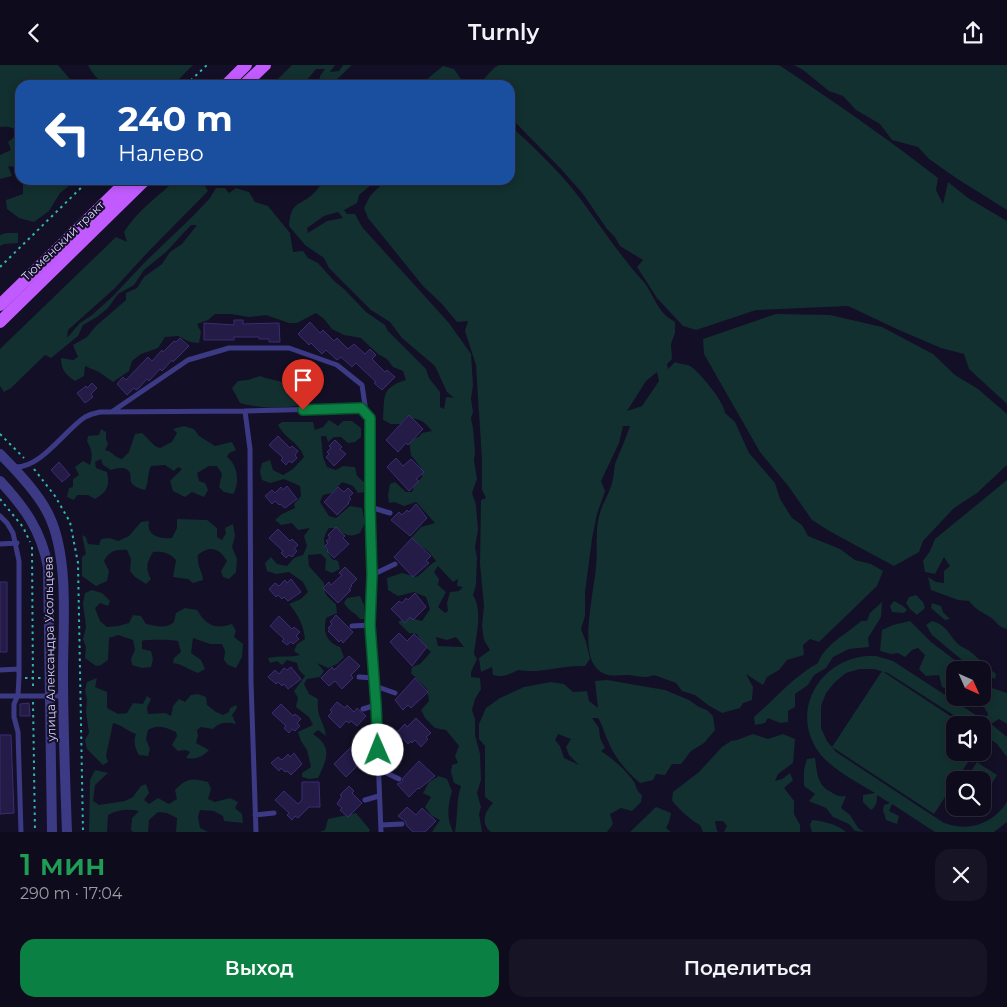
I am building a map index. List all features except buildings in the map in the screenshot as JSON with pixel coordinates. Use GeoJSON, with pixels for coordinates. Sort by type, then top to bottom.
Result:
{"type":"FeatureCollection","features":[{"type":"Feature","properties":{"kind":"main road"},"geometry":{"type":"LineString","coordinates":[[231,80],[246,65]]}},
{"type":"Feature","properties":{"kind":"main road"},"geometry":{"type":"LineString","coordinates":[[249,80],[265,65]]}},
{"type":"Feature","properties":{"kind":"main road","name":"Тюменский тракт"},"geometry":{"type":"LineString","coordinates":[[0,305],[123,185]]}},
{"type":"Feature","properties":{"kind":"main road","name":"Тюменский тракт"},"geometry":{"type":"LineString","coordinates":[[0,322],[141,185]]}},
{"type":"Feature","properties":{"kind":"street","name":"улица Александра Усольцева"},"geometry":{"type":"LineString","coordinates":[[0,454],[34,493],[51,519],[59,547],[63,575],[63,696],[67,832]]}},
{"type":"Feature","properties":{"kind":"street","name":"улица Александра Усольцева"},"geometry":{"type":"LineString","coordinates":[[0,481],[29,516],[45,548],[48,567],[52,832]]}},
{"type":"Feature","properties":{"kind":"lane"},"geometry":{"type":"LineString","coordinates":[[112,412],[188,360],[229,348],[289,348],[337,365],[362,385],[366,413]]}},
{"type":"Feature","properties":{"kind":"lane"},"geometry":{"type":"LineString","coordinates":[[10,465],[15,468],[24,467],[38,459],[86,416],[100,411],[245,411],[361,408],[370,418],[372,575],[370,625],[375,686],[381,832]]}},
{"type":"Feature","properties":{"kind":"lane"},"geometry":{"type":"LineString","coordinates":[[245,411],[250,449],[251,682],[256,832]]}},
{"type":"Feature","properties":{"kind":"lane"},"geometry":{"type":"LineString","coordinates":[[370,507],[390,513]]}},
{"type":"Feature","properties":{"kind":"lane"},"geometry":{"type":"LineString","coordinates":[[0,516],[13,533],[19,561],[19,669],[18,695],[14,704],[14,717],[18,733],[21,832]]}},
{"type":"Feature","properties":{"kind":"lane"},"geometry":{"type":"LineString","coordinates":[[0,543],[16,543]]}},
{"type":"Feature","properties":{"kind":"lane"},"geometry":{"type":"LineString","coordinates":[[372,575],[395,564]]}},
{"type":"Feature","properties":{"kind":"lane"},"geometry":{"type":"LineString","coordinates":[[352,626],[370,625]]}},
{"type":"Feature","properties":{"kind":"lane"},"geometry":{"type":"LineString","coordinates":[[0,670],[19,669]]}},
{"type":"Feature","properties":{"kind":"lane"},"geometry":{"type":"LineString","coordinates":[[358,677],[374,678]]}},
{"type":"Feature","properties":{"kind":"lane"},"geometry":{"type":"LineString","coordinates":[[375,686],[395,693]]}},
{"type":"Feature","properties":{"kind":"lane"},"geometry":{"type":"LineString","coordinates":[[0,696],[63,696]]}},
{"type":"Feature","properties":{"kind":"lane"},"geometry":{"type":"LineString","coordinates":[[363,709],[376,705]]}},
{"type":"Feature","properties":{"kind":"lane"},"geometry":{"type":"LineString","coordinates":[[363,764],[378,767],[399,779]]}},
{"type":"Feature","properties":{"kind":"lane"},"geometry":{"type":"LineString","coordinates":[[365,800],[379,796]]}},
{"type":"Feature","properties":{"kind":"lane"},"geometry":{"type":"LineString","coordinates":[[255,815],[274,813]]}},
{"type":"Feature","properties":{"kind":"lane"},"geometry":{"type":"LineString","coordinates":[[381,825],[402,825]]}},
{"type":"Feature","properties":{"kind":"path"},"geometry":{"type":"LineString","coordinates":[[191,80],[207,65]]}},
{"type":"Feature","properties":{"kind":"path"},"geometry":{"type":"LineString","coordinates":[[0,267],[84,185]]}},
{"type":"Feature","properties":{"kind":"path"},"geometry":{"type":"LineString","coordinates":[[0,499],[22,527],[32,547],[35,832]]}},
{"type":"Feature","properties":{"kind":"green space"},"geometry":{"type":"Polygon","coordinates":[[[0,65],[58,65],[71,80],[15,80],[15,129],[0,127],[0,65]]]}},
{"type":"Feature","properties":{"kind":"green space"},"geometry":{"type":"Polygon","coordinates":[[[88,65],[193,65],[178,80],[100,80],[88,65]]]}},
{"type":"Feature","properties":{"kind":"green space"},"geometry":{"type":"Polygon","coordinates":[[[292,65],[335,65],[330,72],[339,71],[343,65],[352,65],[336,80],[320,80],[325,69],[316,69],[307,80],[277,80],[292,65]]]}},
{"type":"Feature","properties":{"kind":"green space"},"geometry":{"type":"Polygon","coordinates":[[[499,65],[779,65],[860,120],[938,178],[936,190],[943,204],[948,182],[968,198],[1007,221],[1007,404],[969,369],[964,354],[941,348],[848,306],[756,310],[696,330],[683,326],[657,298],[637,267],[643,260],[620,246],[583,194],[515,122],[515,80],[483,80],[499,65]]]}},
{"type":"Feature","properties":{"kind":"green space"},"geometry":{"type":"Polygon","coordinates":[[[794,65],[1007,65],[1007,210],[929,159],[918,147],[892,140],[880,124],[856,110],[843,96],[829,91],[794,65]]]}},
{"type":"Feature","properties":{"kind":"green space"},"geometry":{"type":"Polygon","coordinates":[[[443,66],[454,69],[462,80],[426,80],[443,66]]]}},
{"type":"Feature","properties":{"kind":"green space"},"geometry":{"type":"Polygon","coordinates":[[[515,130],[569,185],[645,284],[662,312],[675,322],[675,333],[671,344],[672,359],[667,364],[668,369],[675,362],[688,365],[705,380],[721,402],[725,413],[735,422],[749,453],[775,483],[780,499],[792,518],[802,525],[808,536],[840,549],[855,560],[871,564],[883,571],[877,586],[819,642],[810,639],[803,645],[804,655],[787,660],[779,670],[767,677],[763,685],[746,674],[753,687],[752,700],[743,703],[740,708],[722,713],[695,695],[682,691],[676,683],[654,675],[644,677],[614,676],[602,672],[594,665],[590,656],[588,631],[596,567],[598,522],[612,483],[615,464],[630,426],[623,426],[619,443],[601,481],[605,491],[597,514],[592,539],[585,592],[585,616],[581,629],[590,659],[585,666],[535,671],[518,670],[503,676],[493,675],[492,667],[481,672],[479,658],[490,650],[484,640],[482,626],[484,606],[480,564],[481,500],[486,498],[482,490],[476,365],[465,331],[468,321],[457,322],[423,286],[368,218],[364,208],[370,196],[381,185],[515,185],[515,130]],[[657,372],[646,381],[627,411],[642,406],[659,381],[657,372]]]}},
{"type":"Feature","properties":{"kind":"green space"},"geometry":{"type":"Polygon","coordinates":[[[15,136],[15,167],[8,166],[12,176],[0,179],[0,155],[11,150],[8,142],[15,136]]]}},
{"type":"Feature","properties":{"kind":"green space"},"geometry":{"type":"Polygon","coordinates":[[[23,185],[70,185],[60,193],[49,211],[34,222],[19,218],[7,209],[6,200],[23,194],[23,185]]]}},
{"type":"Feature","properties":{"kind":"green space"},"geometry":{"type":"Polygon","coordinates":[[[170,185],[204,185],[208,191],[115,288],[68,330],[67,338],[80,323],[113,296],[192,217],[210,198],[216,188],[225,188],[229,193],[236,188],[249,192],[255,202],[268,206],[290,233],[293,252],[303,251],[308,258],[318,263],[366,312],[385,325],[388,331],[426,369],[429,378],[440,392],[440,407],[444,409],[446,397],[454,398],[447,392],[435,366],[402,338],[390,322],[371,310],[329,268],[324,258],[305,245],[289,226],[294,207],[314,193],[320,185],[371,185],[359,195],[357,203],[344,210],[347,214],[355,214],[362,227],[449,323],[471,354],[473,385],[471,399],[473,412],[471,418],[477,479],[472,493],[476,505],[478,530],[475,547],[477,558],[476,585],[473,595],[478,608],[478,616],[474,654],[477,659],[471,672],[471,677],[480,678],[481,689],[475,699],[472,710],[475,719],[475,735],[480,754],[481,780],[477,793],[481,807],[479,814],[482,832],[455,832],[458,797],[461,786],[454,783],[451,772],[452,765],[458,763],[455,756],[459,746],[446,730],[435,728],[425,718],[421,710],[429,701],[427,689],[411,673],[412,667],[420,664],[431,652],[423,645],[417,634],[409,633],[398,622],[407,617],[422,621],[430,609],[426,597],[414,592],[398,596],[388,590],[387,578],[402,573],[416,577],[436,561],[429,552],[411,538],[421,527],[435,523],[416,502],[404,506],[395,502],[389,503],[390,484],[395,482],[406,492],[412,492],[414,486],[422,477],[421,468],[411,455],[409,440],[419,437],[422,433],[432,431],[423,422],[415,419],[406,417],[401,424],[391,424],[383,420],[386,394],[392,386],[406,380],[403,371],[393,367],[387,359],[378,354],[361,338],[344,335],[332,329],[316,313],[297,323],[289,323],[266,315],[249,317],[215,314],[208,320],[197,324],[201,332],[199,343],[190,342],[178,336],[165,337],[158,348],[141,354],[132,361],[129,371],[113,382],[99,372],[85,366],[84,376],[75,381],[72,379],[63,369],[61,358],[73,360],[78,357],[73,345],[87,337],[96,326],[126,300],[126,293],[137,288],[144,277],[162,264],[170,252],[182,244],[197,225],[191,225],[166,252],[144,270],[134,285],[118,294],[108,308],[83,325],[78,336],[51,358],[45,355],[11,388],[4,392],[0,386],[0,349],[116,237],[127,242],[124,232],[141,211],[170,185]],[[338,212],[324,216],[307,228],[308,233],[327,221],[343,218],[338,212]],[[438,566],[434,572],[439,579],[438,585],[446,592],[438,607],[445,613],[448,611],[447,603],[450,592],[459,591],[463,587],[457,586],[458,579],[453,582],[438,566]],[[436,637],[438,646],[464,647],[456,637],[447,640],[436,637]]]}},
{"type":"Feature","properties":{"kind":"green space"},"geometry":{"type":"Polygon","coordinates":[[[18,233],[18,243],[0,246],[0,235],[18,233]]]}},
{"type":"Feature","properties":{"kind":"green space"},"geometry":{"type":"Polygon","coordinates":[[[776,314],[830,315],[882,327],[933,354],[955,375],[978,389],[1007,414],[1007,465],[977,493],[954,508],[923,541],[919,552],[894,566],[812,520],[789,487],[760,452],[704,354],[703,339],[776,314]]]}},
{"type":"Feature","properties":{"kind":"green space"},"geometry":{"type":"Polygon","coordinates":[[[260,376],[289,385],[297,383],[304,389],[312,391],[309,403],[274,407],[240,403],[232,388],[238,381],[260,376]]]}},
{"type":"Feature","properties":{"kind":"green space"},"geometry":{"type":"Polygon","coordinates":[[[329,420],[338,426],[343,421],[352,421],[361,428],[361,437],[355,442],[348,443],[341,437],[334,437],[328,442],[326,436],[321,436],[323,457],[327,467],[336,470],[343,466],[355,467],[357,476],[366,484],[365,492],[358,493],[353,486],[342,482],[332,493],[323,495],[320,502],[329,516],[336,518],[350,506],[362,508],[365,523],[360,533],[353,535],[345,534],[337,528],[329,528],[326,532],[324,540],[326,548],[332,559],[338,561],[340,569],[332,573],[325,570],[326,559],[321,554],[308,555],[309,566],[324,583],[327,595],[336,604],[337,613],[326,618],[325,632],[331,642],[340,647],[344,657],[337,664],[328,668],[317,663],[324,671],[320,677],[307,679],[304,684],[309,694],[318,699],[318,711],[326,736],[318,730],[313,734],[326,749],[326,759],[318,778],[309,779],[302,777],[302,773],[311,767],[307,750],[298,732],[313,725],[309,717],[296,707],[298,698],[294,691],[305,676],[299,670],[297,663],[287,660],[282,665],[277,661],[270,663],[268,658],[300,655],[294,651],[297,644],[305,639],[304,634],[298,616],[289,604],[301,599],[308,592],[303,582],[289,572],[276,574],[267,571],[265,563],[271,557],[277,564],[287,566],[294,558],[303,555],[307,546],[304,536],[310,528],[298,530],[292,523],[281,525],[275,520],[282,514],[295,508],[294,504],[301,496],[300,486],[284,479],[270,483],[262,480],[260,472],[262,463],[270,460],[273,470],[283,475],[293,469],[304,457],[299,448],[278,425],[282,422],[313,422],[315,430],[323,427],[329,420]]]}},
{"type":"Feature","properties":{"kind":"green space"},"geometry":{"type":"Polygon","coordinates":[[[184,426],[194,429],[199,436],[215,446],[232,442],[236,450],[229,453],[227,457],[234,465],[237,475],[237,485],[233,494],[224,492],[219,487],[222,474],[217,466],[209,466],[197,473],[199,481],[205,483],[208,490],[204,497],[192,492],[185,497],[173,491],[170,481],[182,469],[178,467],[174,471],[165,465],[151,466],[145,490],[132,484],[130,473],[126,469],[111,470],[103,465],[101,459],[95,462],[96,468],[107,472],[108,485],[105,491],[95,499],[88,495],[77,495],[74,500],[67,497],[69,488],[73,487],[73,479],[79,475],[75,467],[83,461],[90,465],[92,453],[87,441],[88,436],[99,435],[101,429],[106,432],[108,444],[105,450],[122,459],[129,452],[135,434],[142,433],[155,446],[160,448],[172,442],[177,433],[173,429],[184,426]]]}},
{"type":"Feature","properties":{"kind":"green space"},"geometry":{"type":"Polygon","coordinates":[[[1007,480],[1007,629],[1000,626],[969,601],[958,600],[931,590],[928,577],[936,582],[944,583],[944,571],[950,566],[944,557],[935,574],[925,572],[923,561],[935,539],[1007,480]]]}},
{"type":"Feature","properties":{"kind":"green space"},"geometry":{"type":"Polygon","coordinates":[[[177,519],[207,520],[217,528],[217,537],[222,540],[226,533],[225,528],[233,524],[235,536],[232,547],[237,559],[236,572],[229,579],[223,577],[221,571],[227,561],[221,553],[214,549],[206,550],[198,555],[198,563],[203,580],[193,583],[188,579],[173,577],[176,560],[166,553],[160,552],[153,552],[149,559],[147,568],[151,579],[146,584],[135,577],[130,571],[131,559],[127,550],[113,551],[104,561],[109,571],[107,581],[96,586],[82,576],[82,557],[86,554],[82,535],[86,537],[88,544],[99,545],[101,539],[110,538],[118,541],[129,536],[141,522],[149,521],[150,530],[154,536],[172,538],[177,528],[177,519]]]}},
{"type":"Feature","properties":{"kind":"green space"},"geometry":{"type":"Polygon","coordinates":[[[92,590],[102,593],[110,601],[108,606],[100,603],[95,608],[100,621],[107,627],[129,623],[133,615],[141,616],[146,624],[164,626],[174,622],[176,613],[185,608],[197,610],[212,625],[226,626],[232,624],[236,631],[234,637],[243,644],[242,657],[236,668],[228,665],[224,660],[225,651],[222,644],[210,644],[193,638],[191,653],[201,660],[205,669],[198,673],[173,663],[174,658],[181,652],[178,641],[145,640],[142,641],[142,649],[151,651],[153,659],[151,667],[142,668],[132,665],[131,659],[135,650],[133,640],[118,635],[109,638],[108,660],[96,666],[85,658],[86,647],[83,639],[86,627],[83,603],[85,593],[92,590]]]}},
{"type":"Feature","properties":{"kind":"green space"},"geometry":{"type":"Polygon","coordinates":[[[916,595],[923,602],[925,608],[917,615],[906,603],[909,597],[916,595]]]}},
{"type":"Feature","properties":{"kind":"green space"},"geometry":{"type":"Polygon","coordinates":[[[360,596],[364,605],[365,619],[360,619],[344,603],[347,598],[360,596]]]}},
{"type":"Feature","properties":{"kind":"green space"},"geometry":{"type":"Polygon","coordinates":[[[894,601],[907,610],[904,613],[892,612],[890,606],[894,601]]]}},
{"type":"Feature","properties":{"kind":"green space"},"geometry":{"type":"Polygon","coordinates":[[[882,602],[881,617],[868,638],[869,647],[849,649],[833,657],[826,668],[814,675],[808,685],[795,694],[795,707],[788,711],[788,722],[780,723],[768,718],[765,723],[755,725],[754,717],[792,681],[818,663],[821,656],[837,640],[861,621],[867,621],[870,613],[882,602]]]}},
{"type":"Feature","properties":{"kind":"green space"},"geometry":{"type":"Polygon","coordinates":[[[932,603],[941,606],[943,612],[950,619],[945,620],[931,608],[932,603]]]}},
{"type":"Feature","properties":{"kind":"green space"},"geometry":{"type":"Polygon","coordinates":[[[910,621],[931,642],[956,661],[946,661],[946,689],[942,687],[939,675],[926,676],[919,669],[925,655],[918,648],[912,650],[905,657],[898,653],[891,654],[880,651],[882,630],[910,621]]]}},
{"type":"Feature","properties":{"kind":"green space"},"geometry":{"type":"Polygon","coordinates":[[[932,621],[944,627],[961,647],[981,661],[963,661],[932,635],[926,625],[932,621]]]}},
{"type":"Feature","properties":{"kind":"green space"},"geometry":{"type":"Polygon","coordinates":[[[876,656],[893,661],[946,696],[946,706],[962,706],[977,716],[955,716],[888,673],[874,669],[860,669],[846,673],[835,682],[826,693],[821,706],[821,728],[827,741],[836,752],[944,823],[962,827],[980,824],[995,816],[1007,802],[1007,822],[994,832],[935,832],[892,804],[889,811],[899,816],[897,824],[886,820],[883,810],[884,805],[890,803],[877,795],[876,805],[871,810],[863,802],[863,795],[875,793],[839,771],[821,755],[811,739],[807,723],[808,707],[813,692],[822,678],[834,667],[850,660],[876,656]]]}},
{"type":"Feature","properties":{"kind":"green space"},"geometry":{"type":"Polygon","coordinates":[[[991,670],[996,674],[995,679],[991,677],[991,670]]]}},
{"type":"Feature","properties":{"kind":"green space"},"geometry":{"type":"Polygon","coordinates":[[[882,671],[950,716],[946,716],[946,761],[969,761],[962,771],[946,771],[946,796],[934,814],[832,747],[882,671]]]}},
{"type":"Feature","properties":{"kind":"green space"},"geometry":{"type":"Polygon","coordinates":[[[97,678],[95,687],[107,692],[107,708],[118,714],[127,713],[133,703],[143,704],[147,696],[151,699],[147,707],[148,714],[165,713],[171,716],[173,706],[179,699],[185,702],[191,695],[198,694],[206,697],[207,705],[223,715],[236,705],[237,708],[232,715],[236,724],[223,723],[213,729],[201,727],[197,730],[196,743],[209,750],[193,759],[186,758],[190,752],[186,750],[178,751],[172,745],[177,736],[176,732],[162,727],[148,730],[146,739],[150,749],[148,756],[139,755],[135,745],[136,734],[113,723],[106,756],[108,762],[103,765],[87,749],[85,740],[89,733],[85,690],[87,682],[97,678]]]}},
{"type":"Feature","properties":{"kind":"green space"},"geometry":{"type":"Polygon","coordinates":[[[607,680],[665,690],[707,710],[713,716],[715,730],[704,743],[691,751],[681,764],[672,764],[665,775],[656,774],[653,780],[640,783],[617,758],[598,718],[592,718],[599,728],[600,738],[605,748],[601,751],[619,765],[631,778],[642,795],[641,802],[632,811],[621,808],[610,814],[613,824],[607,832],[491,832],[486,825],[485,817],[493,803],[485,797],[485,746],[479,739],[479,724],[486,708],[500,698],[524,687],[551,682],[564,684],[573,692],[587,691],[589,701],[598,708],[595,681],[607,680]],[[558,734],[555,740],[560,746],[564,758],[579,765],[569,755],[566,747],[571,739],[558,734]]]}},
{"type":"Feature","properties":{"kind":"green space"},"geometry":{"type":"Polygon","coordinates":[[[991,687],[1007,693],[1007,724],[999,719],[991,724],[991,716],[987,716],[984,707],[975,706],[991,706],[991,687]]]}},
{"type":"Feature","properties":{"kind":"green space"},"geometry":{"type":"Polygon","coordinates":[[[991,724],[1007,737],[1007,757],[991,740],[991,724]]]}},
{"type":"Feature","properties":{"kind":"green space"},"geometry":{"type":"Polygon","coordinates":[[[753,734],[768,739],[783,734],[795,739],[793,763],[778,774],[775,781],[782,779],[790,773],[793,780],[784,788],[794,801],[794,814],[800,825],[800,832],[724,832],[727,826],[723,821],[715,821],[717,831],[719,832],[703,832],[700,825],[674,803],[672,800],[673,792],[699,772],[722,747],[731,741],[753,734]]]}},
{"type":"Feature","properties":{"kind":"green space"},"geometry":{"type":"Polygon","coordinates":[[[815,758],[820,782],[826,789],[835,794],[846,796],[841,808],[850,815],[858,828],[864,832],[855,831],[849,824],[833,817],[826,808],[809,801],[815,794],[804,786],[804,770],[807,759],[815,758]]]}},
{"type":"Feature","properties":{"kind":"green space"},"geometry":{"type":"Polygon","coordinates":[[[977,762],[991,771],[971,771],[977,762]]]}},
{"type":"Feature","properties":{"kind":"green space"},"geometry":{"type":"Polygon","coordinates":[[[95,770],[108,773],[95,785],[93,801],[99,805],[125,801],[133,797],[141,786],[146,784],[149,793],[144,800],[149,804],[158,798],[169,804],[177,799],[175,790],[179,786],[186,781],[198,780],[208,782],[211,789],[208,799],[215,802],[230,798],[238,802],[235,808],[242,814],[243,823],[224,821],[223,816],[214,811],[200,810],[198,817],[200,828],[208,832],[176,832],[177,818],[167,813],[158,812],[149,820],[148,832],[133,832],[131,830],[132,818],[139,811],[124,810],[108,815],[107,832],[89,832],[90,780],[95,770]]]}},
{"type":"Feature","properties":{"kind":"green space"},"geometry":{"type":"Polygon","coordinates":[[[991,771],[997,775],[991,785],[991,771]]]}},
{"type":"Feature","properties":{"kind":"green space"},"geometry":{"type":"Polygon","coordinates":[[[439,776],[447,779],[452,791],[448,811],[453,832],[432,832],[440,820],[432,816],[425,807],[431,797],[423,793],[429,782],[439,776]]]}},
{"type":"Feature","properties":{"kind":"green space"},"geometry":{"type":"Polygon","coordinates":[[[656,807],[671,813],[666,828],[671,832],[630,832],[656,807]]]}},
{"type":"Feature","properties":{"kind":"green space"},"geometry":{"type":"Polygon","coordinates":[[[356,813],[370,830],[369,832],[320,832],[325,830],[328,819],[356,813]]]}},
{"type":"Feature","properties":{"kind":"green space"},"geometry":{"type":"Polygon","coordinates":[[[812,820],[830,823],[846,832],[812,832],[810,825],[812,820]]]}},
{"type":"Feature","properties":{"kind":"route"},"geometry":{"type":"LineString","coordinates":[[303,410],[361,408],[370,418],[372,575],[370,625],[378,750]]}}]}
